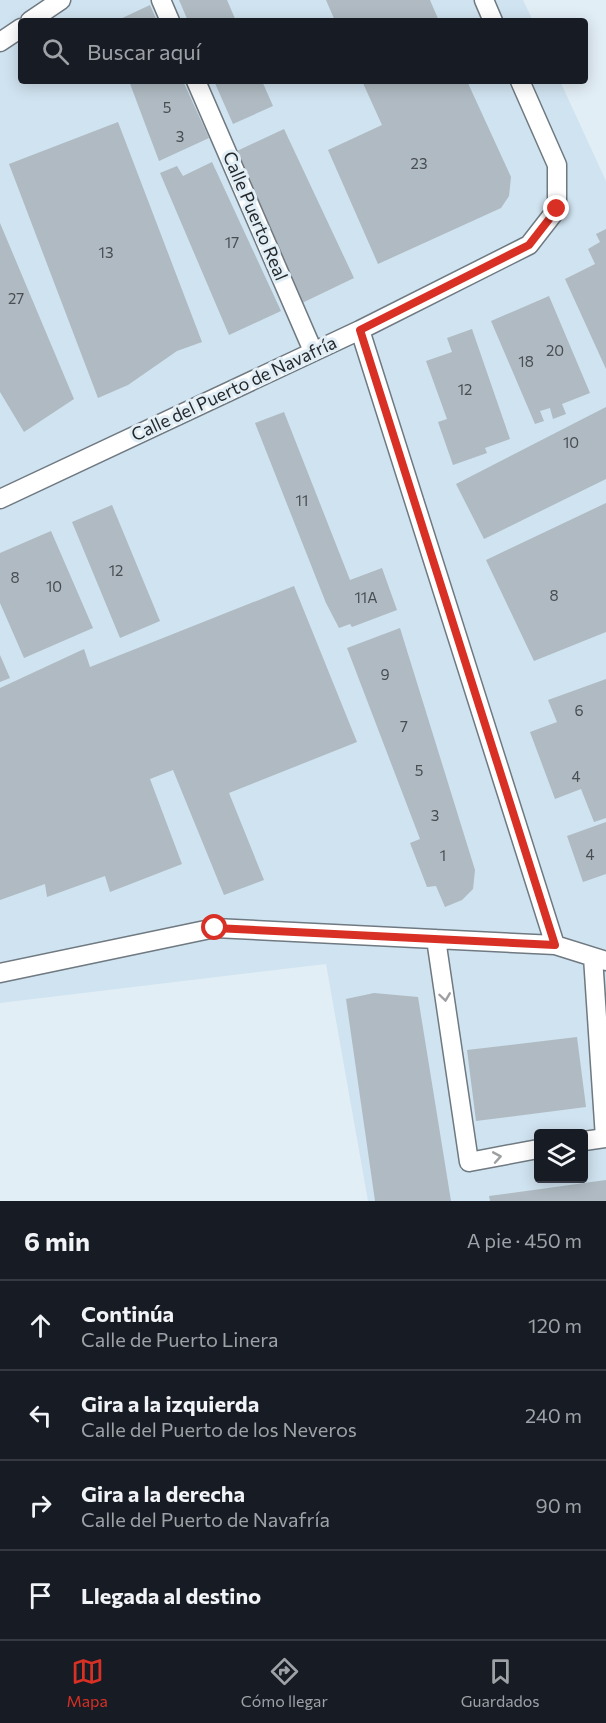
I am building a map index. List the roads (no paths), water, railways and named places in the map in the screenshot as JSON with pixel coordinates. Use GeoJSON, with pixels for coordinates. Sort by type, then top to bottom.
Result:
{"type":"FeatureCollection","features":[{"type":"Feature","properties":{"kind":"street"},"geometry":{"type":"LineString","coordinates":[[34,18],[61,0]]}},
{"type":"Feature","properties":{"kind":"street"},"geometry":{"type":"LineString","coordinates":[[161,0],[169,18]]}},
{"type":"Feature","properties":{"kind":"street"},"geometry":{"type":"LineString","coordinates":[[484,0],[492,18]]}},
{"type":"Feature","properties":{"kind":"street"},"geometry":{"type":"LineString","coordinates":[[0,42],[18,30]]}},
{"type":"Feature","properties":{"kind":"street","name":"Calle Puerto Real"},"geometry":{"type":"LineString","coordinates":[[197,84],[313,351]]}},
{"type":"Feature","properties":{"kind":"street","name":"Calle del Puerto de Navafría"},"geometry":{"type":"LineString","coordinates":[[0,499],[360,330],[529,245],[557,209],[557,165],[521,84]]}},
{"type":"Feature","properties":{"kind":"street"},"geometry":{"type":"LineString","coordinates":[[360,330],[555,945]]}},
{"type":"Feature","properties":{"kind":"street"},"geometry":{"type":"LineString","coordinates":[[0,973],[215,928],[555,945],[599,959],[605,1138],[588,1140]]}},
{"type":"Feature","properties":{"kind":"street"},"geometry":{"type":"LineString","coordinates":[[436,939],[469,1162],[534,1150]]}}]}
